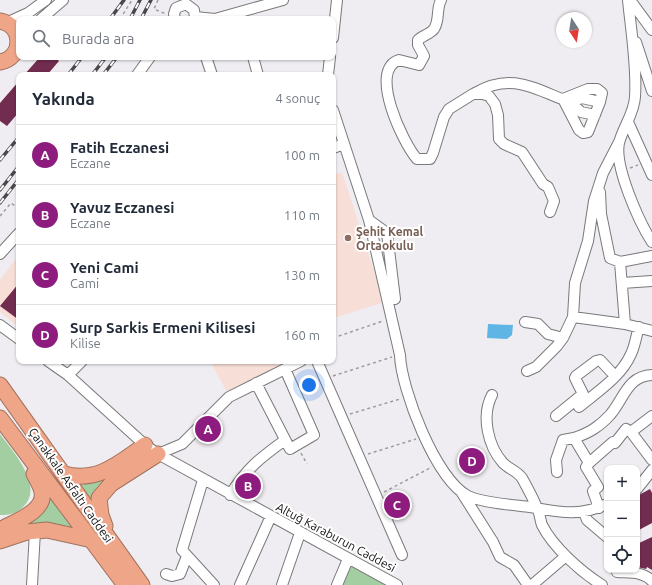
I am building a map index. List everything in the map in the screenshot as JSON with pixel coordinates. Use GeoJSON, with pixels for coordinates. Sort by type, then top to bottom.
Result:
{"type":"FeatureCollection","features":[{"type":"Feature","properties":{"kind":"highway"},"geometry":{"type":"LineString","coordinates":[[3,22],[16,31]]}},
{"type":"Feature","properties":{"kind":"highway"},"geometry":{"type":"LineString","coordinates":[[0,74],[5,60],[16,51]]}},
{"type":"Feature","properties":{"kind":"highway","name":"Çanakkale Asfaltı Caddesi"},"geometry":{"type":"LineString","coordinates":[[0,385],[142,585]]}},
{"type":"Feature","properties":{"kind":"highway","name":"Çanakkale Asfaltı Caddesi"},"geometry":{"type":"LineString","coordinates":[[0,418],[125,585]]}},
{"type":"Feature","properties":{"kind":"highway"},"geometry":{"type":"LineString","coordinates":[[0,530],[30,514],[38,506],[42,495],[40,486],[18,443]]}},
{"type":"Feature","properties":{"kind":"highway"},"geometry":{"type":"LineString","coordinates":[[64,474],[77,478],[88,477],[102,472],[145,445]]}},
{"type":"Feature","properties":{"kind":"highway"},"geometry":{"type":"LineString","coordinates":[[112,542],[101,515],[99,498],[111,484],[158,454]]}},
{"type":"Feature","properties":{"kind":"highway"},"geometry":{"type":"LineString","coordinates":[[0,522],[21,518]]}},
{"type":"Feature","properties":{"kind":"highway"},"geometry":{"type":"LineString","coordinates":[[0,541],[35,531],[56,531],[92,540]]}},
{"type":"Feature","properties":{"kind":"street"},"geometry":{"type":"LineString","coordinates":[[20,16],[28,13],[46,0]]}},
{"type":"Feature","properties":{"kind":"street"},"geometry":{"type":"LineString","coordinates":[[44,16],[63,0]]}},
{"type":"Feature","properties":{"kind":"street"},"geometry":{"type":"LineString","coordinates":[[241,16],[283,0]]}},
{"type":"Feature","properties":{"kind":"street"},"geometry":{"type":"LineString","coordinates":[[335,16],[337,0]]}},
{"type":"Feature","properties":{"kind":"street"},"geometry":{"type":"LineString","coordinates":[[441,0],[437,7],[437,20],[434,28],[418,40],[418,45],[424,56],[423,62],[420,65],[399,60],[390,66],[388,72],[388,94],[395,123],[417,159],[430,159],[444,117],[449,109],[484,88],[506,82],[527,85],[566,101],[581,112],[594,116]]}},
{"type":"Feature","properties":{"kind":"street"},"geometry":{"type":"LineString","coordinates":[[527,371],[536,367],[563,338],[573,317],[575,283],[588,241],[594,201],[600,182],[628,122],[635,98],[629,0]]}},
{"type":"Feature","properties":{"kind":"street"},"geometry":{"type":"LineString","coordinates":[[629,0],[652,30]]}},
{"type":"Feature","properties":{"kind":"street"},"geometry":{"type":"LineString","coordinates":[[180,6],[194,10],[195,16]]}},
{"type":"Feature","properties":{"kind":"street"},"geometry":{"type":"LineString","coordinates":[[3,22],[16,17]]}},
{"type":"Feature","properties":{"kind":"street"},"geometry":{"type":"LineString","coordinates":[[631,27],[652,91]]}},
{"type":"Feature","properties":{"kind":"street"},"geometry":{"type":"LineString","coordinates":[[142,72],[148,60]]}},
{"type":"Feature","properties":{"kind":"street"},"geometry":{"type":"LineString","coordinates":[[207,60],[211,72]]}},
{"type":"Feature","properties":{"kind":"street"},"geometry":{"type":"LineString","coordinates":[[254,60],[257,72]]}},
{"type":"Feature","properties":{"kind":"street"},"geometry":{"type":"LineString","coordinates":[[328,72],[330,60]]}},
{"type":"Feature","properties":{"kind":"street"},"geometry":{"type":"LineString","coordinates":[[588,89],[597,89],[602,93],[588,132],[583,134],[579,130],[566,101],[588,89]]}},
{"type":"Feature","properties":{"kind":"street"},"geometry":{"type":"LineString","coordinates":[[473,94],[483,94],[489,96],[495,104],[498,115],[499,139],[504,144],[522,152],[543,184],[548,187],[554,201],[550,212]]}},
{"type":"Feature","properties":{"kind":"street"},"geometry":{"type":"LineString","coordinates":[[336,119],[369,220],[388,298],[400,355],[400,367],[423,436],[438,464],[451,483],[461,492],[493,542],[500,557],[514,565],[528,585]]}},
{"type":"Feature","properties":{"kind":"street"},"geometry":{"type":"LineString","coordinates":[[628,122],[649,161],[652,175]]}},
{"type":"Feature","properties":{"kind":"street"},"geometry":{"type":"LineString","coordinates":[[619,142],[618,152],[621,172],[652,242]]}},
{"type":"Feature","properties":{"kind":"street"},"geometry":{"type":"LineString","coordinates":[[336,147],[344,144]]}},
{"type":"Feature","properties":{"kind":"street"},"geometry":{"type":"LineString","coordinates":[[600,182],[601,214],[610,258],[620,262],[652,256]]}},
{"type":"Feature","properties":{"kind":"street"},"geometry":{"type":"LineString","coordinates":[[369,220],[387,233],[395,299],[388,298]]}},
{"type":"Feature","properties":{"kind":"street"},"geometry":{"type":"LineString","coordinates":[[0,261],[16,237]]}},
{"type":"Feature","properties":{"kind":"street"},"geometry":{"type":"LineString","coordinates":[[0,254],[9,246]]}},
{"type":"Feature","properties":{"kind":"street"},"geometry":{"type":"LineString","coordinates":[[620,262],[625,324]]}},
{"type":"Feature","properties":{"kind":"street"},"geometry":{"type":"LineString","coordinates":[[622,283],[652,281]]}},
{"type":"Feature","properties":{"kind":"street"},"geometry":{"type":"LineString","coordinates":[[573,317],[625,324],[652,331]]}},
{"type":"Feature","properties":{"kind":"street"},"geometry":{"type":"LineString","coordinates":[[525,322],[538,324],[548,334],[563,338]]}},
{"type":"Feature","properties":{"kind":"street"},"geometry":{"type":"LineString","coordinates":[[0,325],[16,337]]}},
{"type":"Feature","properties":{"kind":"street"},"geometry":{"type":"LineString","coordinates":[[579,407],[617,373],[631,354],[639,327]]}},
{"type":"Feature","properties":{"kind":"street"},"geometry":{"type":"LineString","coordinates":[[556,416],[583,394],[575,378],[596,361],[600,360],[632,383]]}},
{"type":"Feature","properties":{"kind":"street","name":"Altuğ Karaburun Caddesi"},"geometry":{"type":"LineString","coordinates":[[52,364],[68,375],[145,445],[158,454],[230,495],[397,585]]}},
{"type":"Feature","properties":{"kind":"street"},"geometry":{"type":"LineString","coordinates":[[68,375],[79,364]]}},
{"type":"Feature","properties":{"kind":"street"},"geometry":{"type":"LineString","coordinates":[[158,454],[182,444],[229,397],[295,364]]}},
{"type":"Feature","properties":{"kind":"street"},"geometry":{"type":"LineString","coordinates":[[318,364],[402,555]]}},
{"type":"Feature","properties":{"kind":"street"},"geometry":{"type":"LineString","coordinates":[[256,383],[290,448],[314,435],[285,369]]}},
{"type":"Feature","properties":{"kind":"street"},"geometry":{"type":"LineString","coordinates":[[557,472],[556,460],[563,440],[591,432],[611,414],[632,383],[643,375],[652,375]]}},
{"type":"Feature","properties":{"kind":"street"},"geometry":{"type":"LineString","coordinates":[[492,395],[488,401],[487,418],[488,431],[494,451],[504,464],[521,477],[538,509],[543,527],[566,556],[602,585]]}},
{"type":"Feature","properties":{"kind":"street"},"geometry":{"type":"LineString","coordinates":[[631,432],[652,416]]}},
{"type":"Feature","properties":{"kind":"street"},"geometry":{"type":"LineString","coordinates":[[461,492],[478,500],[566,513],[584,512],[603,506],[593,491],[598,487],[586,467],[589,462],[613,442],[615,443],[626,429],[631,432],[652,460]]}},
{"type":"Feature","properties":{"kind":"street"},"geometry":{"type":"LineString","coordinates":[[574,438],[589,462]]}},
{"type":"Feature","properties":{"kind":"street"},"geometry":{"type":"LineString","coordinates":[[230,495],[241,477],[256,461],[285,440]]}},
{"type":"Feature","properties":{"kind":"street"},"geometry":{"type":"LineString","coordinates":[[640,485],[652,470]]}},
{"type":"Feature","properties":{"kind":"street"},"geometry":{"type":"LineString","coordinates":[[203,480],[182,550],[214,585]]}},
{"type":"Feature","properties":{"kind":"street"},"geometry":{"type":"LineString","coordinates":[[640,488],[652,484]]}},
{"type":"Feature","properties":{"kind":"street"},"geometry":{"type":"LineString","coordinates":[[584,512],[587,520],[604,534]]}},
{"type":"Feature","properties":{"kind":"street"},"geometry":{"type":"LineString","coordinates":[[240,585],[271,516]]}},
{"type":"Feature","properties":{"kind":"street"},"geometry":{"type":"LineString","coordinates":[[32,585],[35,531]]}},
{"type":"Feature","properties":{"kind":"street"},"geometry":{"type":"LineString","coordinates":[[282,585],[300,533]]}},
{"type":"Feature","properties":{"kind":"street"},"geometry":{"type":"LineString","coordinates":[[166,574],[172,576],[180,574],[187,556]]}},
{"type":"Feature","properties":{"kind":"street"},"geometry":{"type":"LineString","coordinates":[[532,585],[566,556]]}},
{"type":"Feature","properties":{"kind":"street"},"geometry":{"type":"LineString","coordinates":[[337,585],[348,558]]}},
{"type":"Feature","properties":{"kind":"street"},"geometry":{"type":"LineString","coordinates":[[638,573],[648,576],[652,581]]}},
{"type":"Feature","properties":{"kind":"path"},"geometry":{"type":"LineString","coordinates":[[122,16],[132,0]]}},
{"type":"Feature","properties":{"kind":"path"},"geometry":{"type":"LineString","coordinates":[[158,0],[154,9],[163,14],[180,6]]}},
{"type":"Feature","properties":{"kind":"path"},"geometry":{"type":"LineString","coordinates":[[621,172],[649,161]]}},
{"type":"Feature","properties":{"kind":"path"},"geometry":{"type":"LineString","coordinates":[[0,216],[11,203],[16,207]]}},
{"type":"Feature","properties":{"kind":"path"},"geometry":{"type":"LineString","coordinates":[[336,337],[392,318]]}},
{"type":"Feature","properties":{"kind":"path"},"geometry":{"type":"LineString","coordinates":[[325,379],[400,355]]}},
{"type":"Feature","properties":{"kind":"path"},"geometry":{"type":"LineString","coordinates":[[341,417],[410,396]]}},
{"type":"Feature","properties":{"kind":"path"},"geometry":{"type":"LineString","coordinates":[[358,457],[423,436]]}},
{"type":"Feature","properties":{"kind":"path"},"geometry":{"type":"LineString","coordinates":[[297,444],[307,464]]}},
{"type":"Feature","properties":{"kind":"path"},"geometry":{"type":"LineString","coordinates":[[376,497],[438,464]]}},
{"type":"Feature","properties":{"kind":"shaded area","name":"Şehit Kemal Ortaokulu"},"geometry":{"type":"Polygon","coordinates":[[[342,172],[384,302],[336,317],[336,174],[342,172]]]}},
{"type":"Feature","properties":{"kind":"shaded area"},"geometry":{"type":"Polygon","coordinates":[[[16,259],[16,325],[0,312],[0,280],[16,259]]]}},
{"type":"Feature","properties":{"kind":"shaded area"},"geometry":{"type":"Polygon","coordinates":[[[212,364],[285,364],[227,392],[212,364]]]}},
{"type":"Feature","properties":{"kind":"green space"},"geometry":{"type":"Polygon","coordinates":[[[0,434],[25,469],[31,489],[29,499],[23,507],[15,513],[3,515],[0,515],[0,434]]]}},
{"type":"Feature","properties":{"kind":"green space"},"geometry":{"type":"Polygon","coordinates":[[[146,451],[103,483],[90,501],[79,486],[100,479],[146,451]]]}},
{"type":"Feature","properties":{"kind":"green space"},"geometry":{"type":"Polygon","coordinates":[[[51,497],[77,530],[48,523],[24,527],[4,535],[45,510],[51,497]]]}},
{"type":"Feature","properties":{"kind":"green space"},"geometry":{"type":"Polygon","coordinates":[[[350,564],[390,585],[342,585],[350,564]]]}},
{"type":"Feature","properties":{"kind":"water"},"geometry":{"type":"Polygon","coordinates":[[[488,324],[513,325],[512,335],[507,339],[487,338],[488,324]]]}},
{"type":"Feature","properties":{"kind":"building"},"geometry":{"type":"Polygon","coordinates":[[[37,60],[59,61],[50,72],[27,72],[37,60]]]}},
{"type":"Feature","properties":{"kind":"building"},"geometry":{"type":"Polygon","coordinates":[[[16,84],[16,116],[7,126],[0,121],[0,103],[16,84]]]}},
{"type":"Feature","properties":{"kind":"building"},"geometry":{"type":"Polygon","coordinates":[[[16,287],[16,318],[0,306],[16,287]]]}},
{"type":"Feature","properties":{"kind":"building"},"geometry":{"type":"Polygon","coordinates":[[[478,447],[487,459],[466,475],[457,463],[478,447]]]}},
{"type":"Feature","properties":{"kind":"building"},"geometry":{"type":"Polygon","coordinates":[[[650,489],[652,493],[652,523],[640,529],[640,501],[640,494],[650,489]]]}},
{"type":"Feature","properties":{"kind":"building"},"geometry":{"type":"Polygon","coordinates":[[[400,492],[410,510],[393,519],[385,499],[400,492]]]}},
{"type":"Feature","properties":{"kind":"building"},"geometry":{"type":"Polygon","coordinates":[[[652,537],[652,570],[647,567],[646,569],[640,568],[640,543],[652,537]]]}},
{"type":"Feature","properties":{"kind":"railway"},"geometry":{"type":"LineString","coordinates":[[112,16],[124,0]]}},
{"type":"Feature","properties":{"kind":"railway"},"geometry":{"type":"LineString","coordinates":[[132,16],[140,0]]}},
{"type":"Feature","properties":{"kind":"railway"},"geometry":{"type":"LineString","coordinates":[[143,16],[151,0]]}},
{"type":"Feature","properties":{"kind":"railway"},"geometry":{"type":"LineString","coordinates":[[70,72],[80,60]]}},
{"type":"Feature","properties":{"kind":"railway"},"geometry":{"type":"LineString","coordinates":[[94,72],[104,60]]}},
{"type":"Feature","properties":{"kind":"railway"},"geometry":{"type":"LineString","coordinates":[[105,72],[115,60]]}},
{"type":"Feature","properties":{"kind":"railway"},"geometry":{"type":"LineString","coordinates":[[0,160],[16,141]]}},
{"type":"Feature","properties":{"kind":"railway"},"geometry":{"type":"LineString","coordinates":[[0,190],[16,170]]}},
{"type":"Feature","properties":{"kind":"railway"},"geometry":{"type":"LineString","coordinates":[[0,203],[16,183]]}},
{"type":"Feature","properties":{"kind":"place","name":"Şehit Kemal Ortaokulu"},"geometry":{"type":"Point","coordinates":[348,238]}},
{"type":"Feature","properties":{"kind":"place","name":"Fatih Eczanesi"},"geometry":{"type":"Point","coordinates":[208,429]}},
{"type":"Feature","properties":{"kind":"place","name":"Surp Sarkis Ermeni Kilisesi"},"geometry":{"type":"Point","coordinates":[472,461]}},
{"type":"Feature","properties":{"kind":"place","name":"Yavuz Eczanesi"},"geometry":{"type":"Point","coordinates":[248,486]}},
{"type":"Feature","properties":{"kind":"place","name":"Yeni Cami"},"geometry":{"type":"Point","coordinates":[397,505]}}]}
